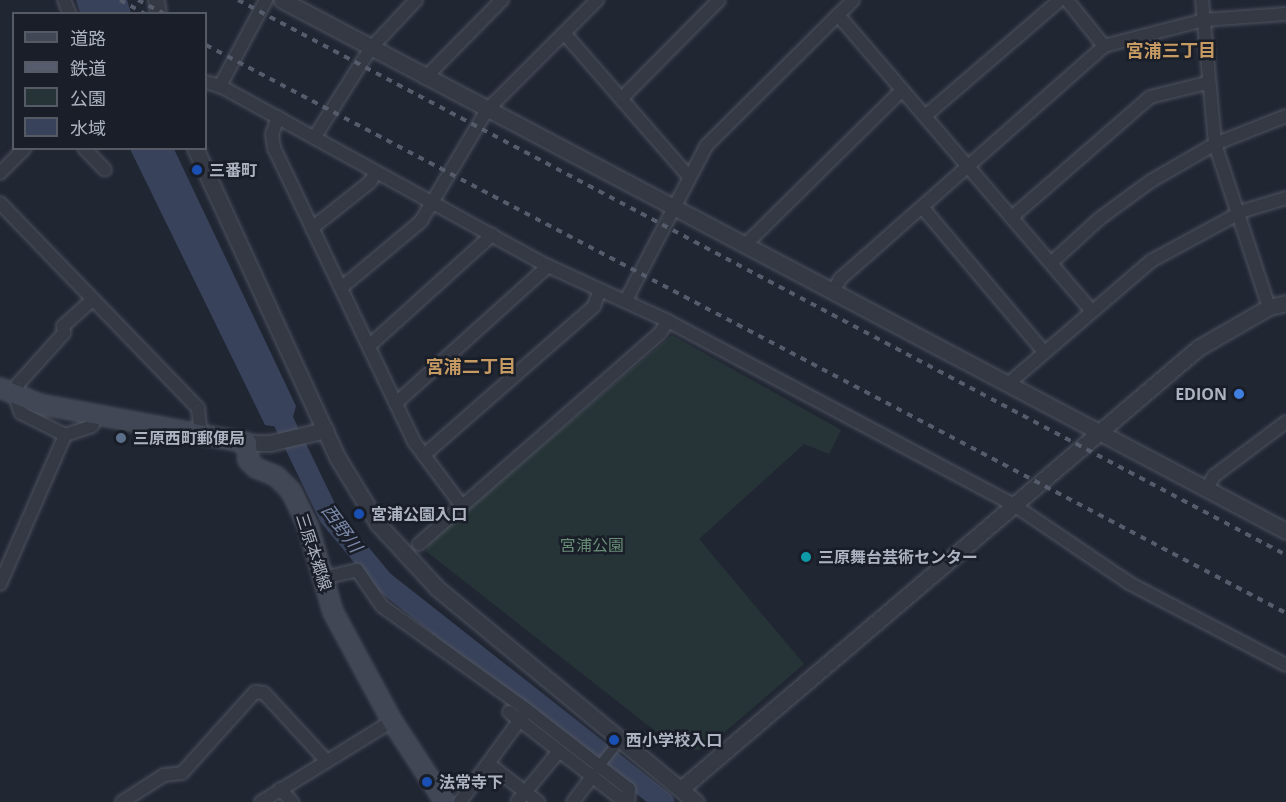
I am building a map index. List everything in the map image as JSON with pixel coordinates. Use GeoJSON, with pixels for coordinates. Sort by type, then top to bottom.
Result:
{"type":"FeatureCollection","features":[{"type":"Feature","properties":{"kind":"main road"},"geometry":{"type":"LineString","coordinates":[[7,392],[96,416],[247,443]]}},
{"type":"Feature","properties":{"kind":"main road","name":"三原本郷線"},"geometry":{"type":"LineString","coordinates":[[247,443],[248,460],[256,468],[276,476],[291,490],[308,525],[333,612],[392,720],[445,802]]}},
{"type":"Feature","properties":{"kind":"street"},"geometry":{"type":"LineString","coordinates":[[220,86],[266,0]]}},
{"type":"Feature","properties":{"kind":"street"},"geometry":{"type":"LineString","coordinates":[[282,0],[425,78],[834,290],[1286,531]]}},
{"type":"Feature","properties":{"kind":"street"},"geometry":{"type":"LineString","coordinates":[[314,138],[371,48],[416,0]]}},
{"type":"Feature","properties":{"kind":"street"},"geometry":{"type":"LineString","coordinates":[[425,78],[502,0]]}},
{"type":"Feature","properties":{"kind":"street"},"geometry":{"type":"LineString","coordinates":[[340,288],[421,221],[433,205],[487,110],[597,0]]}},
{"type":"Feature","properties":{"kind":"street"},"geometry":{"type":"LineString","coordinates":[[621,99],[719,0]]}},
{"type":"Feature","properties":{"kind":"street"},"geometry":{"type":"LineString","coordinates":[[626,300],[689,177],[716,133],[853,0]]}},
{"type":"Feature","properties":{"kind":"street"},"geometry":{"type":"LineString","coordinates":[[925,116],[1060,0]]}},
{"type":"Feature","properties":{"kind":"street"},"geometry":{"type":"LineString","coordinates":[[1067,0],[1104,46]]}},
{"type":"Feature","properties":{"kind":"street"},"geometry":{"type":"LineString","coordinates":[[1202,0],[1207,83],[1215,144],[1269,307]]}},
{"type":"Feature","properties":{"kind":"street"},"geometry":{"type":"LineString","coordinates":[[834,290],[840,279],[1104,46],[1203,20],[1286,14]]}},
{"type":"Feature","properties":{"kind":"street"},"geometry":{"type":"LineString","coordinates":[[838,15],[1091,310]]}},
{"type":"Feature","properties":{"kind":"street"},"geometry":{"type":"LineString","coordinates":[[564,33],[689,177]]}},
{"type":"Feature","properties":{"kind":"street"},"geometry":{"type":"LineString","coordinates":[[207,82],[220,86],[278,117],[375,174],[548,266],[599,292],[626,300],[668,321],[1014,505],[1129,583],[1286,665]]}},
{"type":"Feature","properties":{"kind":"street"},"geometry":{"type":"LineString","coordinates":[[1012,218],[1150,98],[1207,83]]}},
{"type":"Feature","properties":{"kind":"street"},"geometry":{"type":"LineString","coordinates":[[746,244],[902,90]]}},
{"type":"Feature","properties":{"kind":"street"},"geometry":{"type":"LineString","coordinates":[[1051,263],[1099,219],[1151,181],[1215,144],[1286,116]]}},
{"type":"Feature","properties":{"kind":"street"},"geometry":{"type":"LineString","coordinates":[[278,117],[272,134],[274,148],[340,288],[424,455],[462,506]]}},
{"type":"Feature","properties":{"kind":"street"},"geometry":{"type":"LineString","coordinates":[[0,173],[23,150]]}},
{"type":"Feature","properties":{"kind":"street"},"geometry":{"type":"LineString","coordinates":[[86,150],[105,170]]}},
{"type":"Feature","properties":{"kind":"street"},"geometry":{"type":"LineString","coordinates":[[196,150],[325,430],[357,493],[378,524],[437,588],[682,788],[696,802]]}},
{"type":"Feature","properties":{"kind":"street"},"geometry":{"type":"LineString","coordinates":[[312,228],[370,182],[375,174]]}},
{"type":"Feature","properties":{"kind":"street"},"geometry":{"type":"LineString","coordinates":[[1008,384],[1091,310],[1182,240],[1237,215],[1286,198]]}},
{"type":"Feature","properties":{"kind":"street"},"geometry":{"type":"LineString","coordinates":[[0,203],[198,408],[201,436]]}},
{"type":"Feature","properties":{"kind":"street"},"geometry":{"type":"LineString","coordinates":[[922,207],[1044,352]]}},
{"type":"Feature","properties":{"kind":"street"},"geometry":{"type":"LineString","coordinates":[[369,346],[492,235]]}},
{"type":"Feature","properties":{"kind":"street"},"geometry":{"type":"LineString","coordinates":[[396,403],[548,266]]}},
{"type":"Feature","properties":{"kind":"street"},"geometry":{"type":"LineString","coordinates":[[424,455],[594,306],[599,292]]}},
{"type":"Feature","properties":{"kind":"street"},"geometry":{"type":"LineString","coordinates":[[92,300],[63,326],[64,333],[18,384],[7,392],[21,413],[65,435],[92,426],[96,416]]}},
{"type":"Feature","properties":{"kind":"street"},"geometry":{"type":"LineString","coordinates":[[682,788],[1198,348],[1269,307],[1286,303]]}},
{"type":"Feature","properties":{"kind":"street"},"geometry":{"type":"LineString","coordinates":[[419,544],[660,333],[668,321]]}},
{"type":"Feature","properties":{"kind":"street"},"geometry":{"type":"LineString","coordinates":[[1207,489],[1214,476],[1286,422]]}},
{"type":"Feature","properties":{"kind":"street"},"geometry":{"type":"LineString","coordinates":[[247,443],[270,443],[325,430]]}},
{"type":"Feature","properties":{"kind":"street"},"geometry":{"type":"LineString","coordinates":[[0,584],[64,444],[65,435]]}},
{"type":"Feature","properties":{"kind":"street"},"geometry":{"type":"LineString","coordinates":[[322,578],[357,570],[382,606],[596,770],[626,802]]}},
{"type":"Feature","properties":{"kind":"street"},"geometry":{"type":"LineString","coordinates":[[122,802],[165,775],[182,773],[255,692],[264,693],[325,759]]}},
{"type":"Feature","properties":{"kind":"street"},"geometry":{"type":"LineString","coordinates":[[509,712],[524,716],[559,751],[596,770]]}},
{"type":"Feature","properties":{"kind":"street"},"geometry":{"type":"LineString","coordinates":[[460,802],[490,765],[524,716]]}},
{"type":"Feature","properties":{"kind":"street"},"geometry":{"type":"LineString","coordinates":[[261,802],[325,759],[392,720]]}},
{"type":"Feature","properties":{"kind":"street"},"geometry":{"type":"LineString","coordinates":[[573,802],[616,744]]}},
{"type":"Feature","properties":{"kind":"street"},"geometry":{"type":"LineString","coordinates":[[521,797],[559,751]]}},
{"type":"Feature","properties":{"kind":"street"},"geometry":{"type":"LineString","coordinates":[[490,765],[521,797],[538,802]]}},
{"type":"Feature","properties":{"kind":"street"},"geometry":{"type":"LineString","coordinates":[[280,789],[292,802]]}},
{"type":"Feature","properties":{"kind":"green space","name":"宮浦公園"},"geometry":{"type":"Polygon","coordinates":[[[672,335],[841,430],[829,454],[804,444],[699,539],[804,664],[724,733],[698,750],[686,750],[659,734],[426,551],[431,540],[672,335]]]}},
{"type":"Feature","properties":{"kind":"water"},"geometry":{"type":"Polygon","coordinates":[[[76,0],[127,0],[131,12],[80,12],[76,0]]]}},
{"type":"Feature","properties":{"kind":"water"},"geometry":{"type":"Polygon","coordinates":[[[130,150],[174,150],[296,406],[293,417],[278,427],[265,425],[130,150]]]}},
{"type":"Feature","properties":{"kind":"waterway","name":"西野川"},"geometry":{"type":"LineString","coordinates":[[272,398],[329,516],[383,581],[664,802]]}},
{"type":"Feature","properties":{"kind":"railway"},"geometry":{"type":"LineString","coordinates":[[120,0],[141,12]]}},
{"type":"Feature","properties":{"kind":"railway"},"geometry":{"type":"LineString","coordinates":[[138,0],[160,12]]}},
{"type":"Feature","properties":{"kind":"railway"},"geometry":{"type":"LineString","coordinates":[[238,0],[1286,555]]}},
{"type":"Feature","properties":{"kind":"railway"},"geometry":{"type":"LineString","coordinates":[[207,46],[1286,613]]}},
{"type":"Feature","properties":{"kind":"place","name":"三番町"},"geometry":{"type":"Point","coordinates":[197,170]}},
{"type":"Feature","properties":{"kind":"place","name":"EDION"},"geometry":{"type":"Point","coordinates":[1239,394]}},
{"type":"Feature","properties":{"kind":"place","name":"三原西町郵便局"},"geometry":{"type":"Point","coordinates":[121,438]}},
{"type":"Feature","properties":{"kind":"place","name":"宮浦公園入口"},"geometry":{"type":"Point","coordinates":[359,514]}},
{"type":"Feature","properties":{"kind":"place","name":"三原舞台芸術センター"},"geometry":{"type":"Point","coordinates":[806,557]}},
{"type":"Feature","properties":{"kind":"place","name":"西小学校入口"},"geometry":{"type":"Point","coordinates":[614,740]}},
{"type":"Feature","properties":{"kind":"place","name":"法常寺下"},"geometry":{"type":"Point","coordinates":[427,782]}},
{"type":"Feature","properties":{"kind":"district","name":"宮浦三丁目"},"geometry":{"type":"Point","coordinates":[1171,50]}},
{"type":"Feature","properties":{"kind":"district","name":"宮浦二丁目"},"geometry":{"type":"Point","coordinates":[471,366]}}]}
